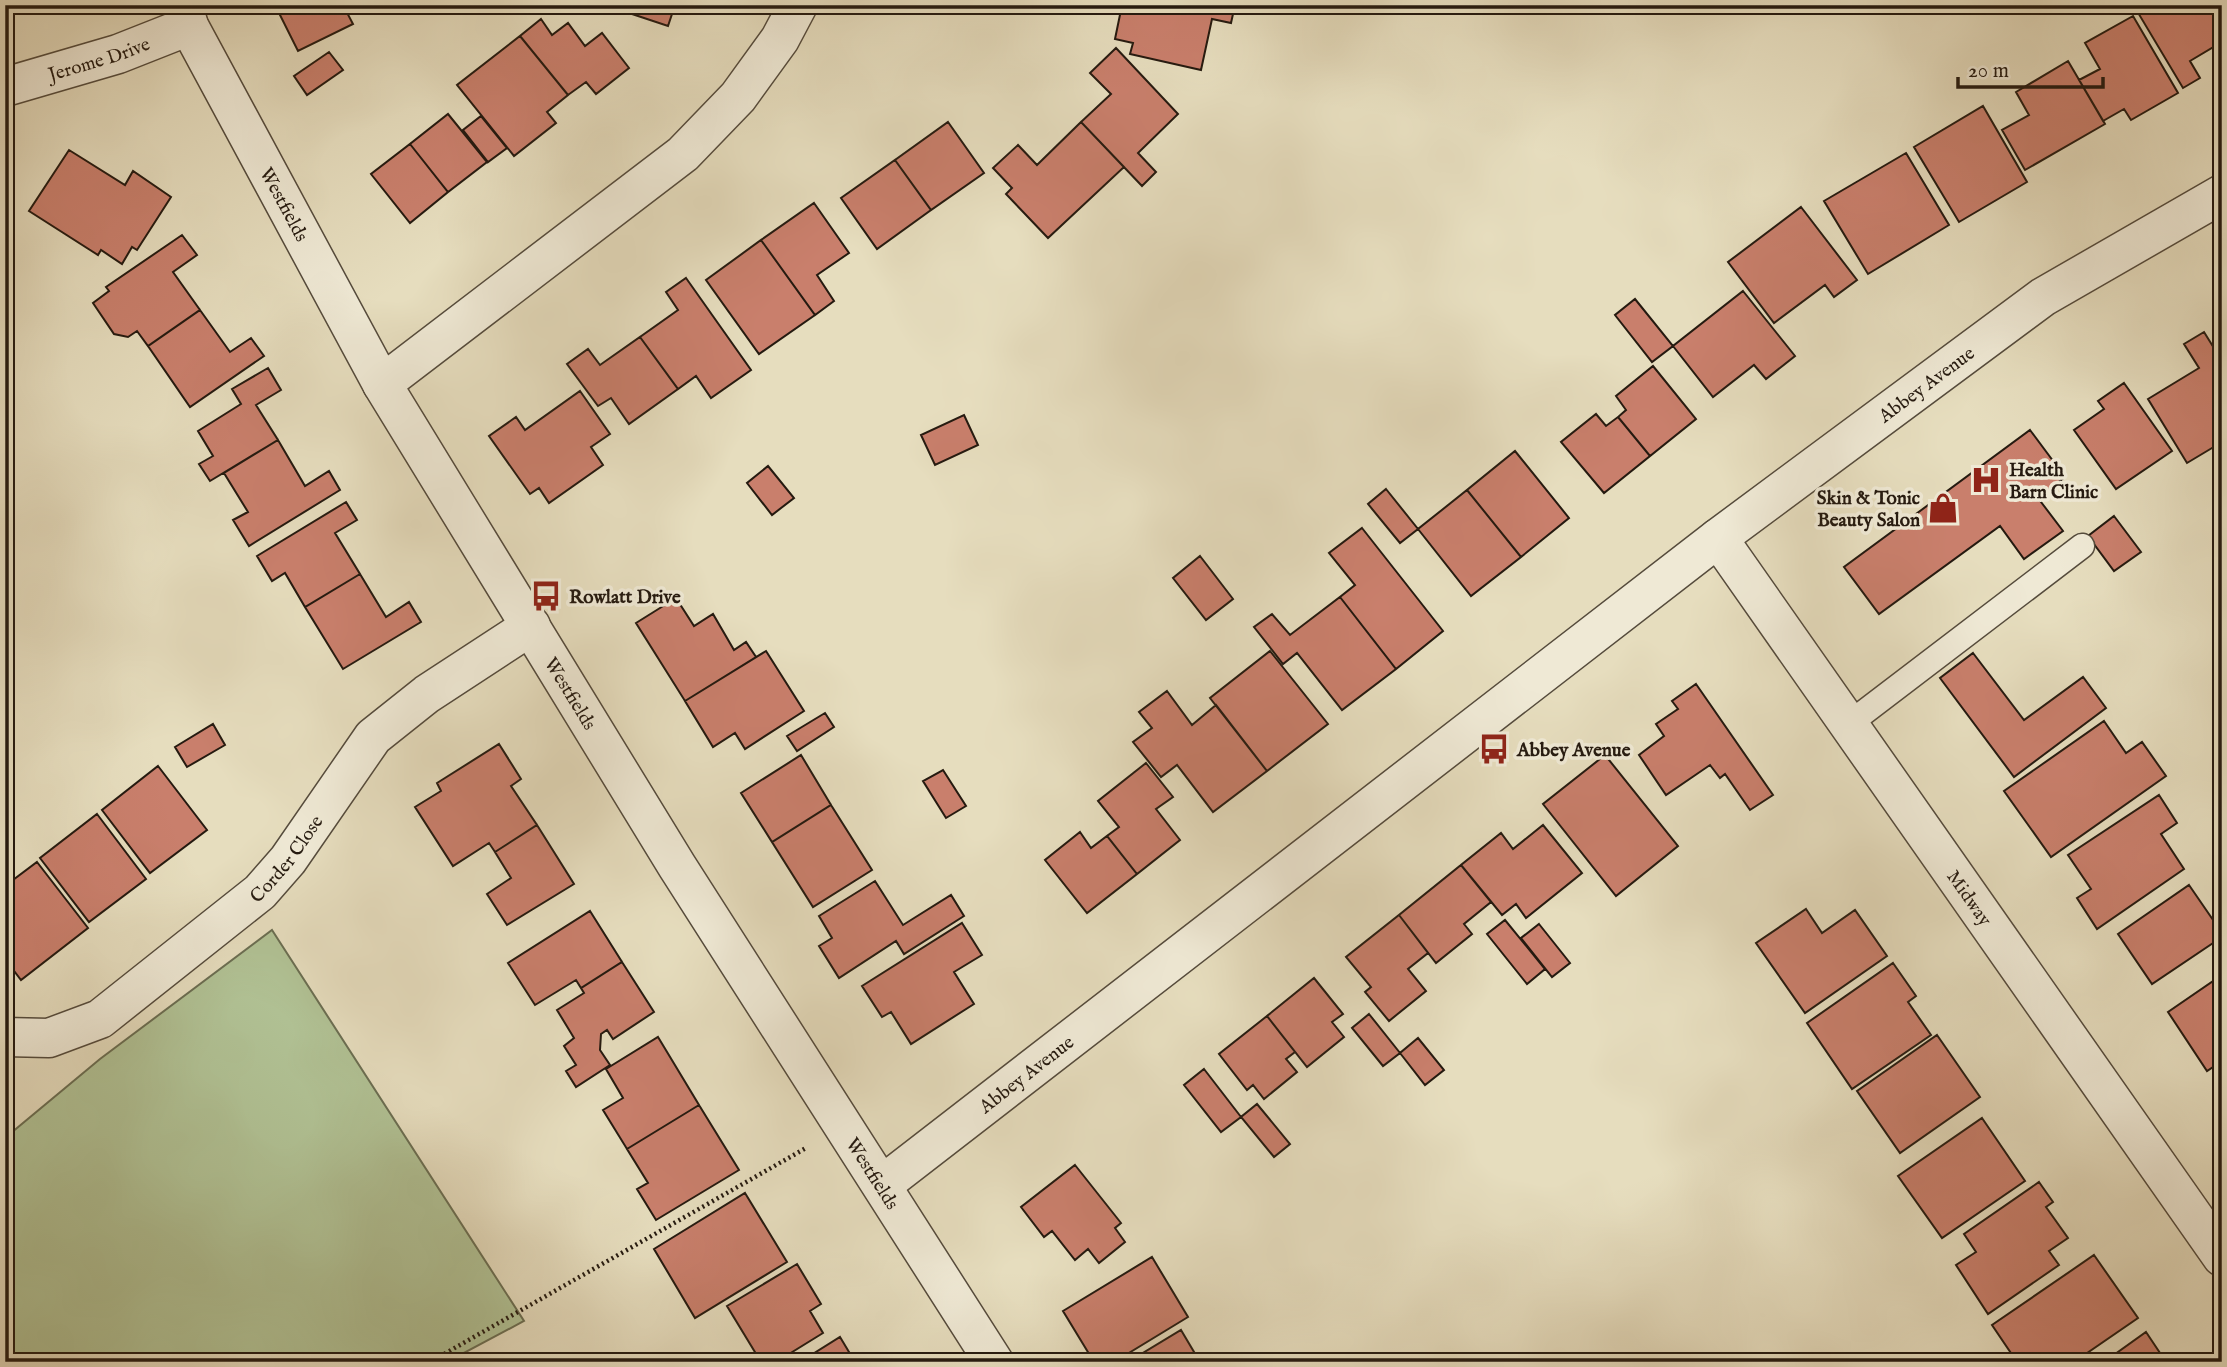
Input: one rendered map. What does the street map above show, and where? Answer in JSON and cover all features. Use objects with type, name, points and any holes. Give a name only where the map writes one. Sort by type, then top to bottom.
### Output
[{"type":"street","points":[[382,384],[683,154],[738,97],[780,39],[798,5]]},
{"type":"street","name":"Westfields","points":[[186,15],[382,384],[677,866],[994,1362]]},
{"type":"street","name":"Jerome Drive","points":[[5,87],[118,54],[186,15]]},
{"type":"street","name":"Abbey Avenue","points":[[882,1185],[1718,538],[2043,297],[2222,194]]},
{"type":"street","name":"Midway","points":[[1718,538],[2222,1257]]},
{"type":"street","name":"Corder Close","points":[[5,1037],[49,1038],[100,1018],[260,892],[288,860],[373,737],[427,694],[531,626]]},
{"type":"lane","points":[[1850,723],[2082,546]]},
{"type":"path","points":[[430,1362],[812,1145],[842,1124]]},
{"type":"green space","points":[[272,930],[524,1321],[447,1362],[5,1362],[5,1138],[100,1059]]},
{"type":"building","points":[[275,5],[343,5],[353,24],[298,51]]},
{"type":"building","points":[[621,5],[675,5],[668,26],[620,10]]},
{"type":"building","points":[[1122,5],[1235,5],[1231,23],[1212,19],[1201,70],[1130,54],[1133,43],[1115,39]]},
{"type":"building","points":[[2148,5],[2222,5],[2222,54],[2217,45],[2190,61],[2200,78],[2183,88],[2137,11]]},
{"type":"building","points":[[2133,16],[2178,93],[2131,120],[2124,109],[2103,121],[2079,80],[2100,69],[2085,43]]},
{"type":"building","points":[[541,19],[552,35],[568,23],[585,46],[602,33],[629,68],[596,94],[586,82],[568,95],[520,36]]},
{"type":"building","points":[[520,36],[568,95],[547,112],[556,123],[514,156],[457,85]]},
{"type":"building","points":[[1116,48],[1178,114],[1138,153],[1156,172],[1142,186],[1081,122],[1111,94],[1090,73]]},
{"type":"building","points":[[329,52],[343,70],[307,95],[294,76]]},
{"type":"building","points":[[2068,61],[2105,124],[2025,170],[2002,130],[2029,115],[2016,92]]},
{"type":"building","points":[[1983,106],[2027,182],[1959,222],[1914,147]]},
{"type":"building","points":[[448,114],[487,162],[448,192],[410,144]]},
{"type":"building","points":[[481,116],[507,148],[488,162],[463,130]]},
{"type":"building","points":[[948,122],[984,173],[931,210],[895,160]]},
{"type":"building","points":[[1081,122],[1124,167],[1048,238],[1006,194],[1012,188],[993,168],[1018,145],[1037,165]]},
{"type":"building","points":[[410,144],[448,192],[410,223],[371,174]]},
{"type":"building","points":[[69,150],[125,185],[133,171],[171,197],[137,250],[132,247],[122,264],[101,250],[98,255],[29,211]]},
{"type":"building","points":[[1906,153],[1949,225],[1868,274],[1824,201]]},
{"type":"building","points":[[895,160],[931,210],[877,249],[841,198]]},
{"type":"building","points":[[814,203],[849,253],[817,275],[834,301],[815,315],[761,240]]},
{"type":"building","points":[[1801,207],[1857,280],[1834,297],[1825,285],[1774,323],[1728,262]]},
{"type":"building","points":[[182,235],[197,255],[173,272],[200,310],[148,346],[137,331],[128,337],[114,334],[93,303],[109,291],[106,287]]},
{"type":"building","points":[[761,240],[815,315],[759,354],[706,280]]},
{"type":"building","points":[[686,278],[751,370],[711,398],[696,376],[678,389],[640,337],[678,310],[666,292]]},
{"type":"building","points":[[1743,291],[1795,356],[1766,379],[1754,365],[1713,397],[1673,346]]},
{"type":"building","points":[[1635,299],[1673,346],[1652,362],[1615,315]]},
{"type":"building","points":[[200,310],[230,352],[251,338],[264,356],[190,407],[148,346]]},
{"type":"building","points":[[2204,332],[2222,361],[2222,442],[2187,463],[2148,399],[2199,368],[2184,344]]},
{"type":"building","points":[[640,337],[678,389],[629,424],[611,398],[598,406],[567,364],[588,349],[600,365]]},
{"type":"building","points":[[1653,366],[1696,419],[1650,456],[1618,417],[1626,410],[1616,396]]},
{"type":"building","points":[[268,368],[281,390],[256,405],[278,440],[210,481],[199,464],[213,456],[198,431],[241,404],[232,389]]},
{"type":"building","points":[[2124,383],[2172,451],[2116,489],[2074,430],[2104,409],[2098,401]]},
{"type":"building","points":[[580,391],[610,434],[591,447],[603,465],[549,503],[539,488],[530,494],[489,436],[516,417],[525,430]]},
{"type":"building","points":[[1596,414],[1606,426],[1618,417],[1650,456],[1604,493],[1561,442]]},
{"type":"building","points":[[964,415],[978,445],[935,465],[921,435]]},
{"type":"building","points":[[2030,430],[2065,477],[2038,498],[2063,531],[2024,559],[2000,526],[1879,614],[1844,567]]},
{"type":"building","points":[[278,440],[305,486],[329,471],[340,490],[249,546],[233,520],[248,512],[224,473]]},
{"type":"building","points":[[1515,451],[1569,518],[1521,557],[1467,490]]},
{"type":"building","points":[[768,466],[794,498],[772,515],[747,483]]},
{"type":"building","points":[[1386,489],[1418,529],[1400,543],[1368,504]]},
{"type":"building","points":[[1467,490],[1521,557],[1471,596],[1418,529]]},
{"type":"building","points":[[346,502],[357,520],[335,533],[360,574],[305,607],[285,573],[272,581],[257,556]]},
{"type":"building","points":[[2114,516],[2141,552],[2114,571],[2088,536]]},
{"type":"building","points":[[1362,528],[1443,631],[1396,669],[1340,597],[1355,585],[1329,553]]},
{"type":"building","points":[[1200,556],[1233,599],[1206,620],[1173,578]]},
{"type":"building","points":[[360,574],[386,617],[409,602],[421,622],[343,669],[305,607]]},
{"type":"building","points":[[1340,597],[1396,669],[1342,710],[1297,653],[1283,664],[1254,627],[1272,614],[1290,635]]},
{"type":"building","points":[[676,598],[694,626],[713,614],[734,650],[746,642],[756,657],[685,701],[636,623]]},
{"type":"building","points":[[766,651],[804,711],[745,749],[735,733],[713,747],[685,701]]},
{"type":"building","points":[[1270,651],[1328,724],[1267,771],[1210,698]]},
{"type":"building","points":[[1973,653],[2024,720],[2083,677],[2106,708],[2014,777],[1940,678]]},
{"type":"building","points":[[1696,684],[1773,795],[1750,810],[1725,774],[1720,778],[1710,765],[1666,795],[1639,755],[1664,736],[1656,724],[1678,709],[1672,701]]},
{"type":"building","points":[[1167,691],[1192,725],[1216,705],[1267,771],[1213,812],[1177,765],[1161,777],[1133,742],[1152,728],[1139,712]]},
{"type":"building","points":[[825,713],[834,727],[797,751],[787,736]]},
{"type":"building","points":[[2104,721],[2126,753],[2142,742],[2166,776],[2051,857],[2004,791]]},
{"type":"building","points":[[213,724],[225,745],[187,767],[175,747]]},
{"type":"building","points":[[499,744],[521,779],[511,786],[537,825],[495,852],[489,843],[453,866],[415,807],[441,791],[437,783]]},
{"type":"building","points":[[801,755],[831,805],[772,842],[741,793]]},
{"type":"building","points":[[1605,755],[1678,846],[1616,896],[1543,804]]},
{"type":"building","points":[[1146,763],[1173,797],[1156,809],[1180,840],[1137,874],[1107,836],[1119,827],[1098,801]]},
{"type":"building","points":[[158,766],[207,830],[150,873],[102,810]]},
{"type":"building","points":[[943,770],[966,806],[946,818],[923,781]]},
{"type":"building","points":[[2159,795],[2177,823],[2161,834],[2184,869],[2097,929],[2077,898],[2091,889],[2068,855]]},
{"type":"building","points":[[831,805],[872,870],[813,907],[772,842]]},
{"type":"building","points":[[97,814],[146,879],[89,922],[40,858]]},
{"type":"building","points":[[537,825],[574,884],[507,925],[487,894],[511,878],[495,852]]},
{"type":"building","points":[[1543,825],[1582,873],[1526,918],[1516,904],[1502,915],[1461,865],[1501,833],[1513,849]]},
{"type":"building","points":[[1080,832],[1091,848],[1107,836],[1137,874],[1087,913],[1045,860]]},
{"type":"building","points":[[37,862],[88,928],[21,980],[5,959],[5,886]]},
{"type":"building","points":[[1461,865],[1491,902],[1464,924],[1472,934],[1436,963],[1399,915]]},
{"type":"building","points":[[875,881],[903,925],[951,895],[964,916],[904,954],[896,941],[839,978],[819,946],[832,938],[819,916]]},
{"type":"building","points":[[2189,885],[2222,933],[2222,937],[2152,984],[2118,934]]},
{"type":"building","points":[[1806,909],[1822,933],[1855,910],[1887,956],[1805,1013],[1756,943]]},
{"type":"building","points":[[590,911],[622,962],[581,988],[576,980],[535,1005],[508,963]]},
{"type":"building","points":[[1399,915],[1428,953],[1408,969],[1426,991],[1389,1021],[1365,992],[1371,987],[1346,957]]},
{"type":"building","points":[[1505,920],[1545,969],[1527,984],[1487,934]]},
{"type":"building","points":[[962,923],[982,955],[954,972],[974,1004],[911,1044],[891,1012],[882,1017],[862,986]]},
{"type":"building","points":[[1539,924],[1570,963],[1552,977],[1521,938]]},
{"type":"building","points":[[622,962],[654,1012],[613,1039],[607,1030],[601,1034],[600,1050],[610,1065],[576,1087],[566,1071],[576,1065],[564,1046],[574,1038],[557,1010],[584,993],[581,988]]},
{"type":"building","points":[[1893,963],[1916,996],[1908,1002],[1931,1035],[1852,1089],[1807,1023]]},
{"type":"building","points":[[2222,975],[2222,1061],[2207,1071],[2168,1012]]},
{"type":"building","points":[[1314,978],[1343,1014],[1332,1022],[1344,1037],[1307,1067],[1267,1016]]},
{"type":"building","points":[[1369,1014],[1400,1053],[1383,1066],[1352,1028]]},
{"type":"building","points":[[1267,1016],[1295,1052],[1286,1059],[1297,1072],[1264,1099],[1253,1085],[1247,1090],[1219,1054]]},
{"type":"building","points":[[1937,1035],[1980,1097],[1900,1153],[1857,1091]]},
{"type":"building","points":[[658,1037],[699,1105],[627,1149],[603,1110],[623,1098],[606,1069]]},
{"type":"building","points":[[1418,1038],[1444,1070],[1425,1085],[1400,1053]]},
{"type":"building","points":[[1204,1069],[1241,1117],[1221,1132],[1184,1085]]},
{"type":"building","points":[[1257,1104],[1290,1144],[1274,1157],[1241,1117]]},
{"type":"building","points":[[699,1105],[739,1170],[656,1220],[637,1189],[648,1183],[627,1149]]},
{"type":"building","points":[[1982,1118],[2025,1181],[1942,1238],[1898,1176]]},
{"type":"building","points":[[1075,1165],[1121,1223],[1115,1228],[1125,1242],[1099,1263],[1088,1249],[1075,1260],[1052,1231],[1044,1237],[1021,1207]]},
{"type":"building","points":[[2039,1182],[2053,1202],[2046,1207],[2068,1238],[2049,1251],[2059,1265],[1988,1314],[1956,1265],[1976,1252],[1964,1234]]},
{"type":"building","points":[[745,1193],[787,1262],[695,1318],[654,1249]]},
{"type":"building","points":[[2094,1255],[2138,1318],[2074,1362],[2017,1362],[1992,1325]]},
{"type":"building","points":[[1152,1257],[1188,1317],[1114,1362],[1094,1362],[1063,1311]]},
{"type":"building","points":[[797,1264],[821,1304],[810,1311],[823,1333],[776,1362],[761,1362],[727,1306]]},
{"type":"building","points":[[1181,1330],[1200,1362],[1128,1362]]},
{"type":"building","points":[[2146,1332],[2166,1362],[2104,1362]]},
{"type":"building","points":[[840,1337],[855,1362],[800,1362]]},
{"type":"place","name":"Health Barn Clinic","points":[[1986,480]]},
{"type":"place","name":"Skin & Tonic Beauty Salon","points":[[1943,508]]},
{"type":"place","name":"Rowlatt Drive","points":[[546,596]]},
{"type":"place","name":"Abbey Avenue","points":[[1494,749]]}]
